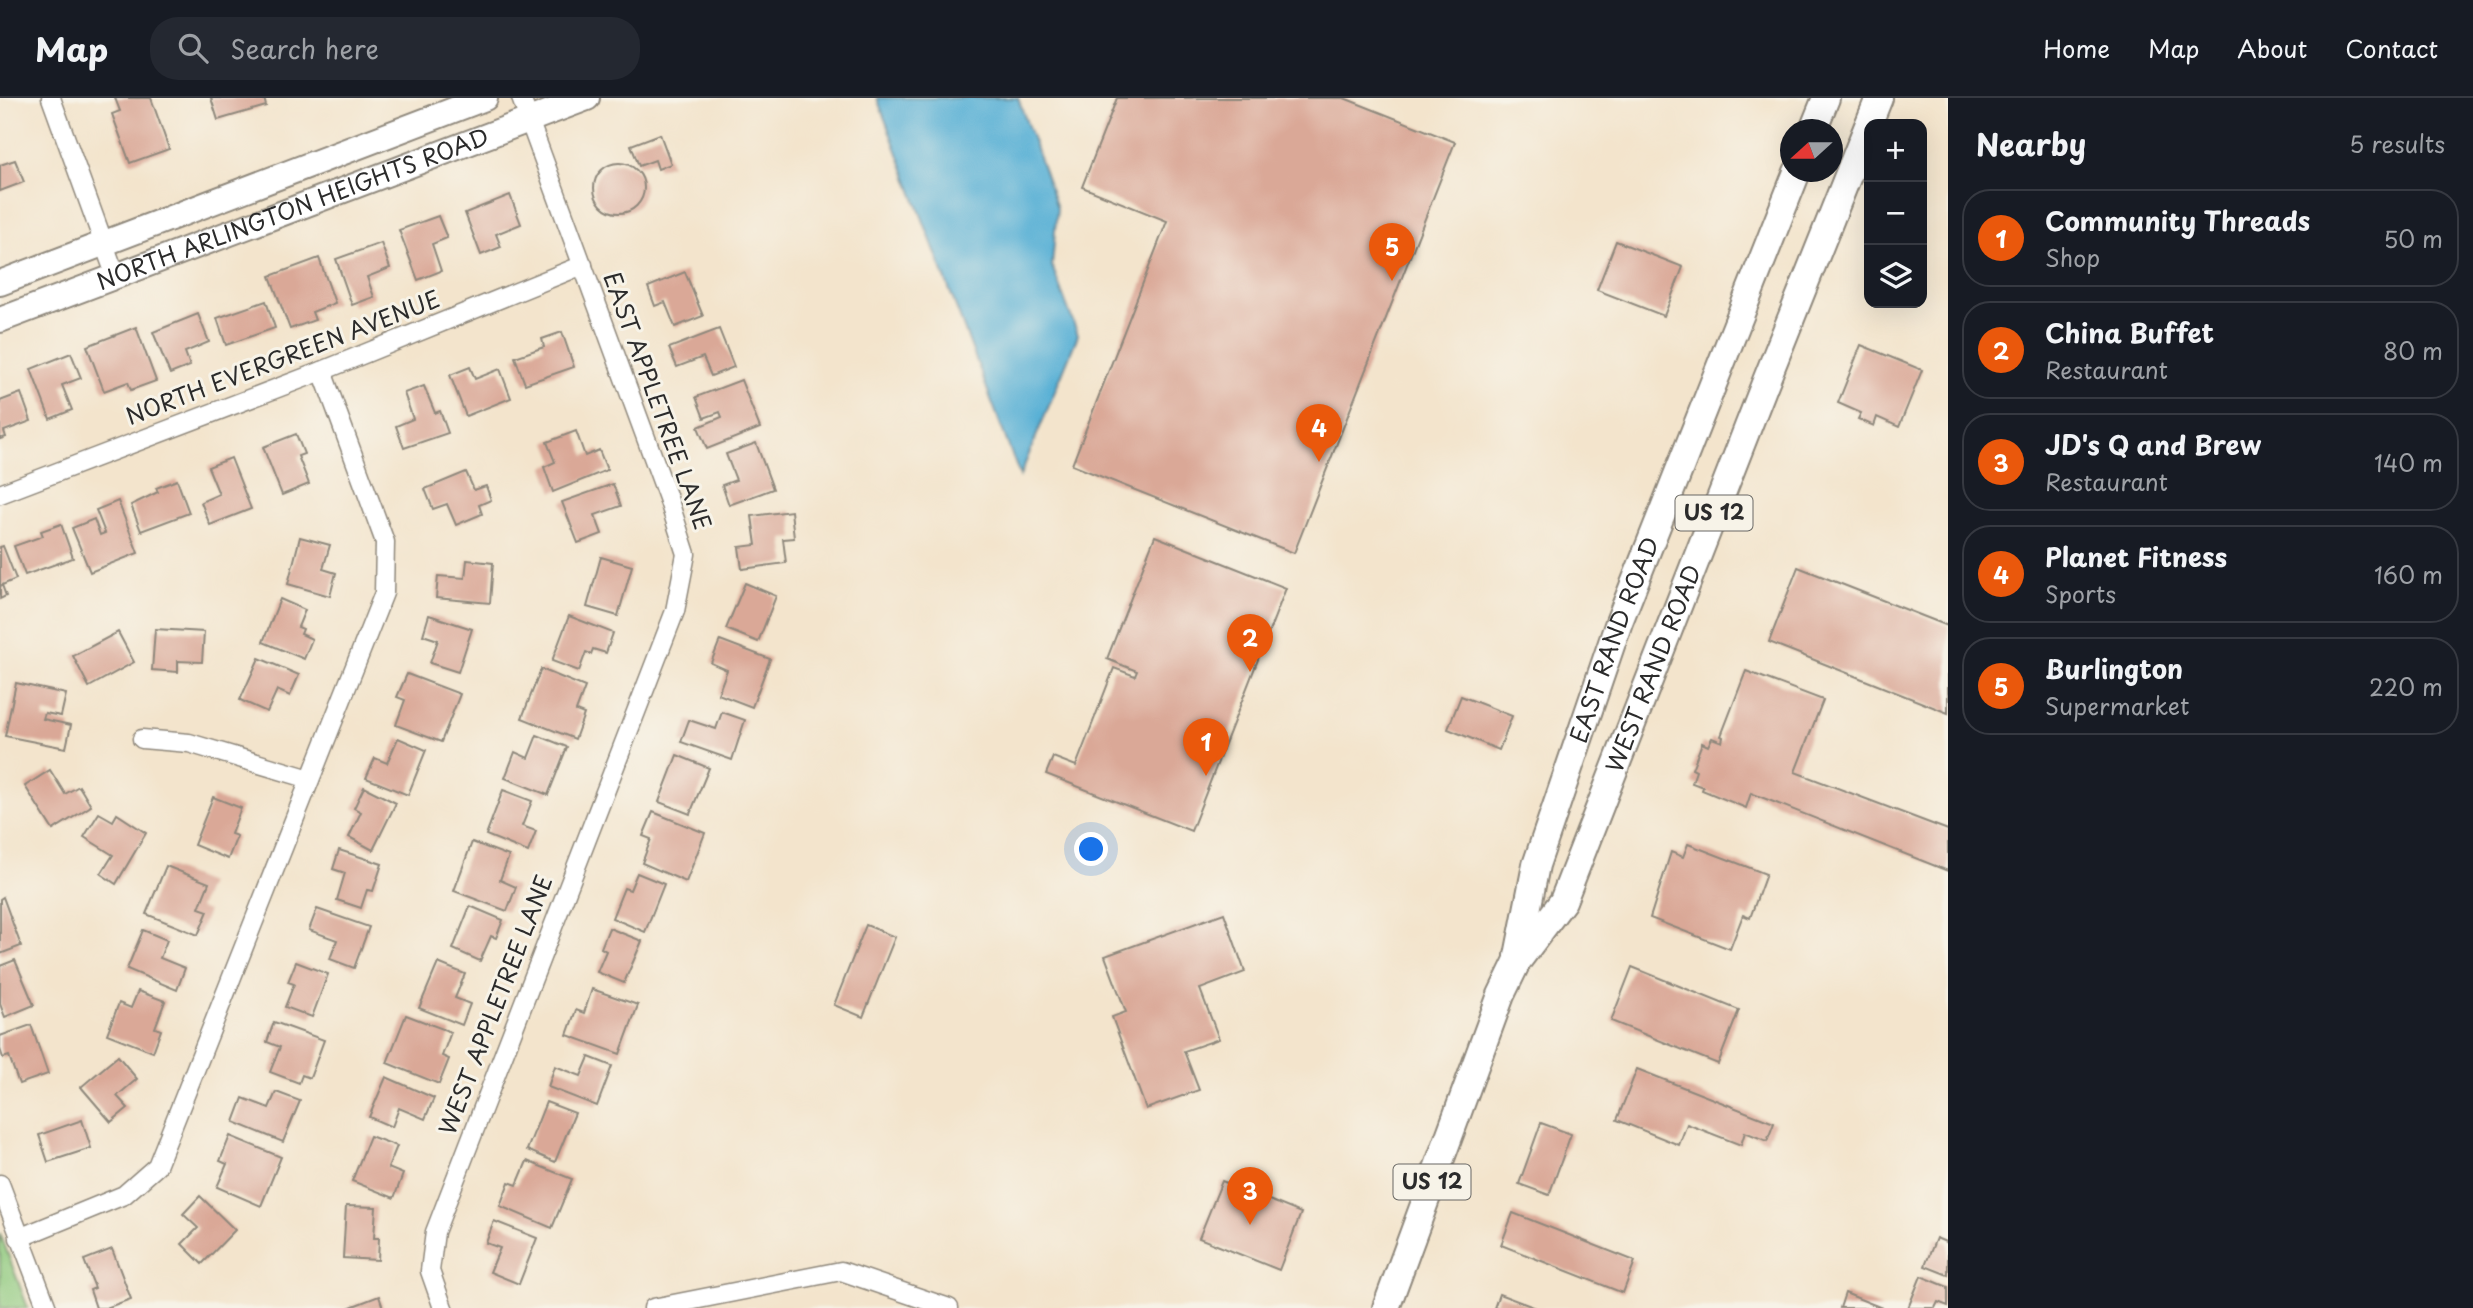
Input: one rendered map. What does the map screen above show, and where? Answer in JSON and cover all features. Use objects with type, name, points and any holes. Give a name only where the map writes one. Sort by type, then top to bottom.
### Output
[{"type":"main road","name":"NORTH ARLINGTON HEIGHTS ROAD","points":[[0,283],[485,98]]},
{"type":"main road","name":"NORTH ARLINGTON HEIGHTS ROAD","points":[[0,320],[116,277],[525,109],[587,98]]},
{"type":"main road","points":[[1818,119],[1826,98]]},
{"type":"main road","name":"WEST RAND ROAD","points":[[1517,962],[1563,901],[1764,386],[1880,98]]},
{"type":"main road","name":"EAST RAND ROAD","points":[[1517,962],[1536,865],[1619,622],[1793,182]]},
{"type":"main road","name":"US 12","points":[[1386,1308],[1501,995],[1517,962]]},
{"type":"street","points":[[51,98],[116,277]]},
{"type":"street","name":"EAST APPLETREE LANE","points":[[525,109],[668,498],[686,554],[675,611],[631,723]]},
{"type":"street","name":"NORTH EVERGREEN AVENUE","points":[[0,494],[322,372],[583,265]]},
{"type":"street","points":[[19,1238],[124,1195],[157,1166],[384,593],[385,542],[322,372]]},
{"type":"street","name":"WEST APPLETREE LANE","points":[[443,1308],[430,1271],[435,1232],[631,723]]},
{"type":"street","points":[[142,739],[190,743],[310,779]]},
{"type":"street","points":[[0,1184],[47,1308]]},
{"type":"street","points":[[653,1308],[841,1271],[949,1308]]},
{"type":"green space","points":[[0,1233],[28,1308],[0,1308]]},
{"type":"water","points":[[877,98],[1018,98],[1057,208],[1052,266],[1078,335],[1020,476]]},
{"type":"building","points":[[115,98],[151,98],[169,149],[130,163],[112,114],[120,111]]},
{"type":"building","points":[[211,98],[264,98],[266,106],[218,120]]},
{"type":"building","points":[[1117,98],[1344,98],[1455,142],[1294,553],[1072,465],[1167,221],[1082,187]]},
{"type":"building","points":[[660,134],[671,164],[658,169],[655,160],[639,166],[631,145]]},
{"type":"building","points":[[15,160],[24,182],[0,191],[0,165]]},
{"type":"building","points":[[609,164],[629,164],[643,178],[643,198],[629,212],[609,212],[595,198],[595,178]]},
{"type":"building","points":[[510,195],[521,224],[496,234],[501,247],[481,255],[465,213]]},
{"type":"building","points":[[438,216],[447,238],[432,244],[441,271],[418,280],[399,230]]},
{"type":"building","points":[[1616,241],[1683,267],[1664,316],[1597,290]]},
{"type":"building","points":[[381,243],[390,268],[367,277],[374,297],[352,305],[336,259]]},
{"type":"building","points":[[319,258],[335,303],[312,312],[315,320],[290,329],[270,276]]},
{"type":"building","points":[[685,272],[703,316],[675,327],[665,302],[655,306],[648,287]]},
{"type":"building","points":[[266,301],[275,328],[226,345],[217,318]]},
{"type":"building","points":[[198,314],[209,342],[185,352],[190,366],[170,374],[153,332]]},
{"type":"building","points":[[136,327],[156,381],[131,390],[128,382],[104,391],[87,346]]},
{"type":"building","points":[[719,329],[734,367],[711,376],[703,357],[677,367],[669,348]]},
{"type":"building","points":[[562,332],[574,367],[525,384],[515,357],[544,347],[542,339]]},
{"type":"building","points":[[1861,345],[1922,370],[1899,427],[1877,417],[1874,426],[1858,419],[1861,413],[1838,403]]},
{"type":"building","points":[[71,353],[81,378],[62,385],[72,410],[50,419],[31,369]]},
{"type":"building","points":[[470,367],[475,379],[500,369],[511,398],[466,416],[450,375]]},
{"type":"building","points":[[741,380],[760,428],[707,449],[698,427],[722,417],[720,412],[704,418],[696,397]]},
{"type":"building","points":[[424,386],[435,413],[440,411],[448,433],[404,448],[396,426],[413,419],[404,393]]},
{"type":"building","points":[[21,393],[31,421],[4,431],[6,437],[0,439],[0,401]]},
{"type":"building","points":[[576,431],[585,456],[599,450],[607,470],[553,492],[544,467],[555,462],[547,442]]},
{"type":"building","points":[[296,434],[304,454],[298,456],[309,484],[282,495],[263,447]]},
{"type":"building","points":[[756,443],[773,489],[729,505],[722,485],[736,480],[726,454]]},
{"type":"building","points":[[231,458],[251,509],[210,525],[201,502],[219,494],[208,467]]},
{"type":"building","points":[[466,472],[474,490],[486,486],[491,500],[479,505],[482,514],[456,525],[447,504],[433,509],[425,489]]},
{"type":"building","points":[[177,480],[189,513],[141,531],[131,505],[158,492],[156,488]]},
{"type":"building","points":[[613,484],[621,506],[595,515],[602,534],[578,543],[562,502]]},
{"type":"building","points":[[118,501],[138,553],[90,572],[72,528],[94,519],[100,535],[105,533],[96,510]]},
{"type":"building","points":[[791,511],[794,538],[783,539],[786,563],[742,569],[739,547],[756,545],[752,516]]},
{"type":"building","points":[[61,524],[73,558],[25,575],[14,546],[43,536],[41,531]]},
{"type":"building","points":[[1155,536],[1286,588],[1191,831],[1046,774],[1053,757],[1076,766],[1114,668],[1135,676],[1137,671],[1107,659]]},
{"type":"building","points":[[300,537],[330,545],[323,569],[336,573],[330,596],[288,584]]},
{"type":"building","points":[[3,546],[16,579],[2,585],[6,596],[0,599],[0,547]]},
{"type":"building","points":[[601,557],[632,566],[618,616],[587,607]]},
{"type":"building","points":[[467,560],[493,563],[490,603],[436,598],[438,576],[465,578]]},
{"type":"building","points":[[1798,567],[1948,626],[1948,713],[1769,642]]},
{"type":"building","points":[[745,583],[776,596],[758,642],[726,629]]},
{"type":"building","points":[[280,599],[305,610],[298,627],[303,629],[301,634],[312,639],[304,659],[263,642]]},
{"type":"building","points":[[429,615],[472,629],[458,672],[430,663],[438,640],[423,635]]},
{"type":"building","points":[[569,616],[613,633],[606,653],[593,649],[591,654],[586,652],[579,671],[552,661]]},
{"type":"building","points":[[155,629],[204,632],[202,662],[178,661],[178,672],[152,670]]},
{"type":"building","points":[[118,632],[134,662],[89,687],[73,656]]},
{"type":"building","points":[[720,640],[770,659],[752,707],[718,694],[727,670],[711,663]]},
{"type":"building","points":[[259,658],[299,675],[290,696],[277,690],[267,712],[240,700]]},
{"type":"building","points":[[541,669],[585,687],[576,711],[584,714],[575,739],[522,718]]},
{"type":"building","points":[[1746,671],[1823,700],[1795,772],[1948,830],[1948,871],[1751,793],[1746,808],[1702,790],[1703,787],[1692,783],[1696,771],[1692,769],[1702,743],[1708,746],[1712,738],[1722,742],[1721,736]]},
{"type":"building","points":[[407,674],[460,694],[441,742],[396,725],[405,700],[397,697]]},
{"type":"building","points":[[16,683],[66,694],[61,716],[45,713],[43,719],[71,725],[66,748],[5,736]]},
{"type":"building","points":[[1461,696],[1512,716],[1499,750],[1448,729]]},
{"type":"building","points":[[722,712],[745,720],[732,760],[681,742],[689,720],[716,729]]},
{"type":"building","points":[[537,735],[567,747],[548,795],[505,778],[515,752],[528,758]]},
{"type":"building","points":[[398,738],[426,750],[408,795],[366,778],[375,758],[387,763]]},
{"type":"building","points":[[677,755],[709,768],[690,814],[659,802]]},
{"type":"building","points":[[50,770],[65,794],[79,786],[91,806],[53,830],[25,786]]},
{"type":"building","points":[[364,787],[396,803],[373,850],[349,837],[361,812],[354,808]]},
{"type":"building","points":[[503,790],[532,801],[522,826],[536,831],[528,852],[486,835]]},
{"type":"building","points":[[213,797],[241,808],[231,834],[237,836],[228,859],[194,845]]},
{"type":"building","points":[[653,812],[705,833],[686,882],[642,863],[651,839],[643,836]]},
{"type":"building","points":[[99,813],[113,821],[117,814],[146,833],[116,884],[101,874],[113,855],[84,837]]},
{"type":"building","points":[[472,842],[509,856],[500,880],[516,887],[507,911],[454,891]]},
{"type":"building","points":[[1688,844],[1766,874],[1750,918],[1743,915],[1730,949],[1650,918],[1671,852],[1683,857]]},
{"type":"building","points":[[339,850],[382,864],[373,891],[367,890],[361,908],[337,900],[345,873],[333,869]]},
{"type":"building","points":[[166,866],[209,883],[199,908],[208,911],[198,935],[146,914]]},
{"type":"building","points":[[637,873],[664,884],[645,932],[612,918],[624,888],[630,890]]},
{"type":"building","points":[[3,897],[21,946],[0,954],[0,899]]},
{"type":"building","points":[[470,906],[503,920],[496,938],[491,936],[480,961],[453,949]]},
{"type":"building","points":[[317,909],[369,927],[354,968],[330,959],[337,940],[309,930]]},
{"type":"building","points":[[1224,913],[1245,972],[1200,989],[1219,1039],[1184,1051],[1199,1090],[1146,1109],[1112,1017],[1126,1012],[1105,956]]},
{"type":"building","points":[[866,925],[895,937],[863,1017],[834,1005]]},
{"type":"building","points":[[609,928],[642,941],[624,983],[597,972],[606,951],[601,948]]},
{"type":"building","points":[[143,930],[167,940],[160,958],[185,968],[177,990],[127,969]]},
{"type":"building","points":[[15,960],[34,1005],[5,1017],[0,1004],[0,966]]},
{"type":"building","points":[[296,962],[328,974],[312,1017],[285,1007],[294,984],[288,982]]},
{"type":"building","points":[[438,963],[465,974],[455,998],[470,1004],[462,1025],[419,1008]]},
{"type":"building","points":[[1632,967],[1739,1010],[1718,1064],[1611,1021]]},
{"type":"building","points":[[592,989],[638,1005],[620,1054],[567,1035],[576,1010],[584,1013]]},
{"type":"building","points":[[138,991],[165,1001],[155,1028],[161,1030],[153,1052],[107,1034],[119,1003],[131,1008]]},
{"type":"building","points":[[406,1015],[451,1032],[442,1056],[449,1059],[439,1084],[387,1063]]},
{"type":"building","points":[[274,1022],[324,1040],[310,1078],[302,1075],[299,1083],[270,1072],[280,1047],[267,1042]]},
{"type":"building","points":[[31,1025],[48,1074],[19,1084],[9,1056],[3,1058],[0,1036]]},
{"type":"building","points":[[118,1056],[137,1079],[117,1096],[128,1108],[111,1122],[81,1087]]},
{"type":"building","points":[[589,1057],[612,1066],[597,1106],[548,1087],[555,1066],[581,1076]]},
{"type":"building","points":[[1637,1069],[1774,1123],[1767,1141],[1745,1132],[1741,1145],[1687,1124],[1679,1145],[1617,1120]]},
{"type":"building","points":[[386,1077],[434,1098],[425,1119],[399,1108],[392,1127],[369,1117]]},
{"type":"building","points":[[276,1092],[300,1101],[283,1142],[234,1122],[243,1098],[269,1108]]},
{"type":"building","points":[[546,1102],[575,1113],[555,1162],[527,1150]]},
{"type":"building","points":[[82,1120],[91,1148],[48,1162],[39,1135]]},
{"type":"building","points":[[1541,1123],[1571,1134],[1549,1195],[1519,1184]]},
{"type":"building","points":[[230,1136],[281,1157],[261,1206],[217,1187],[227,1164],[220,1161]]},
{"type":"building","points":[[370,1136],[397,1146],[388,1168],[403,1174],[394,1198],[352,1181]]},
{"type":"building","points":[[527,1161],[572,1179],[552,1228],[500,1206],[509,1182],[517,1185]]},
{"type":"building","points":[[1222,1181],[1301,1213],[1279,1270],[1199,1238]]},
{"type":"building","points":[[200,1196],[235,1230],[202,1264],[182,1244],[198,1228],[183,1214]]},
{"type":"building","points":[[346,1206],[376,1207],[374,1238],[379,1238],[378,1260],[343,1258]]},
{"type":"building","points":[[1513,1213],[1635,1261],[1623,1293],[1501,1245]]},
{"type":"building","points":[[494,1221],[537,1238],[519,1284],[490,1272],[500,1248],[486,1243]]},
{"type":"building","points":[[1936,1238],[1948,1243],[1948,1275],[1925,1266]]},
{"type":"building","points":[[112,1249],[131,1299],[106,1308],[96,1308],[90,1290],[95,1288],[84,1260]]},
{"type":"building","points":[[1921,1276],[1948,1287],[1948,1306],[1938,1302],[1935,1308],[1908,1308]]},
{"type":"building","points":[[1845,1293],[1882,1308],[1840,1308]]},
{"type":"building","points":[[1499,1294],[1536,1308],[1494,1308]]},
{"type":"building","points":[[379,1296],[383,1308],[348,1308]]},
{"type":"place","name":"Burlington","points":[[1392,281]]},
{"type":"place","name":"Planet Fitness","points":[[1319,462]]},
{"type":"place","name":"China Buffet","points":[[1250,672]]},
{"type":"place","name":"Community Threads","points":[[1206,776]]},
{"type":"place","name":"JD's Q and Brew","points":[[1250,1225]]}]
